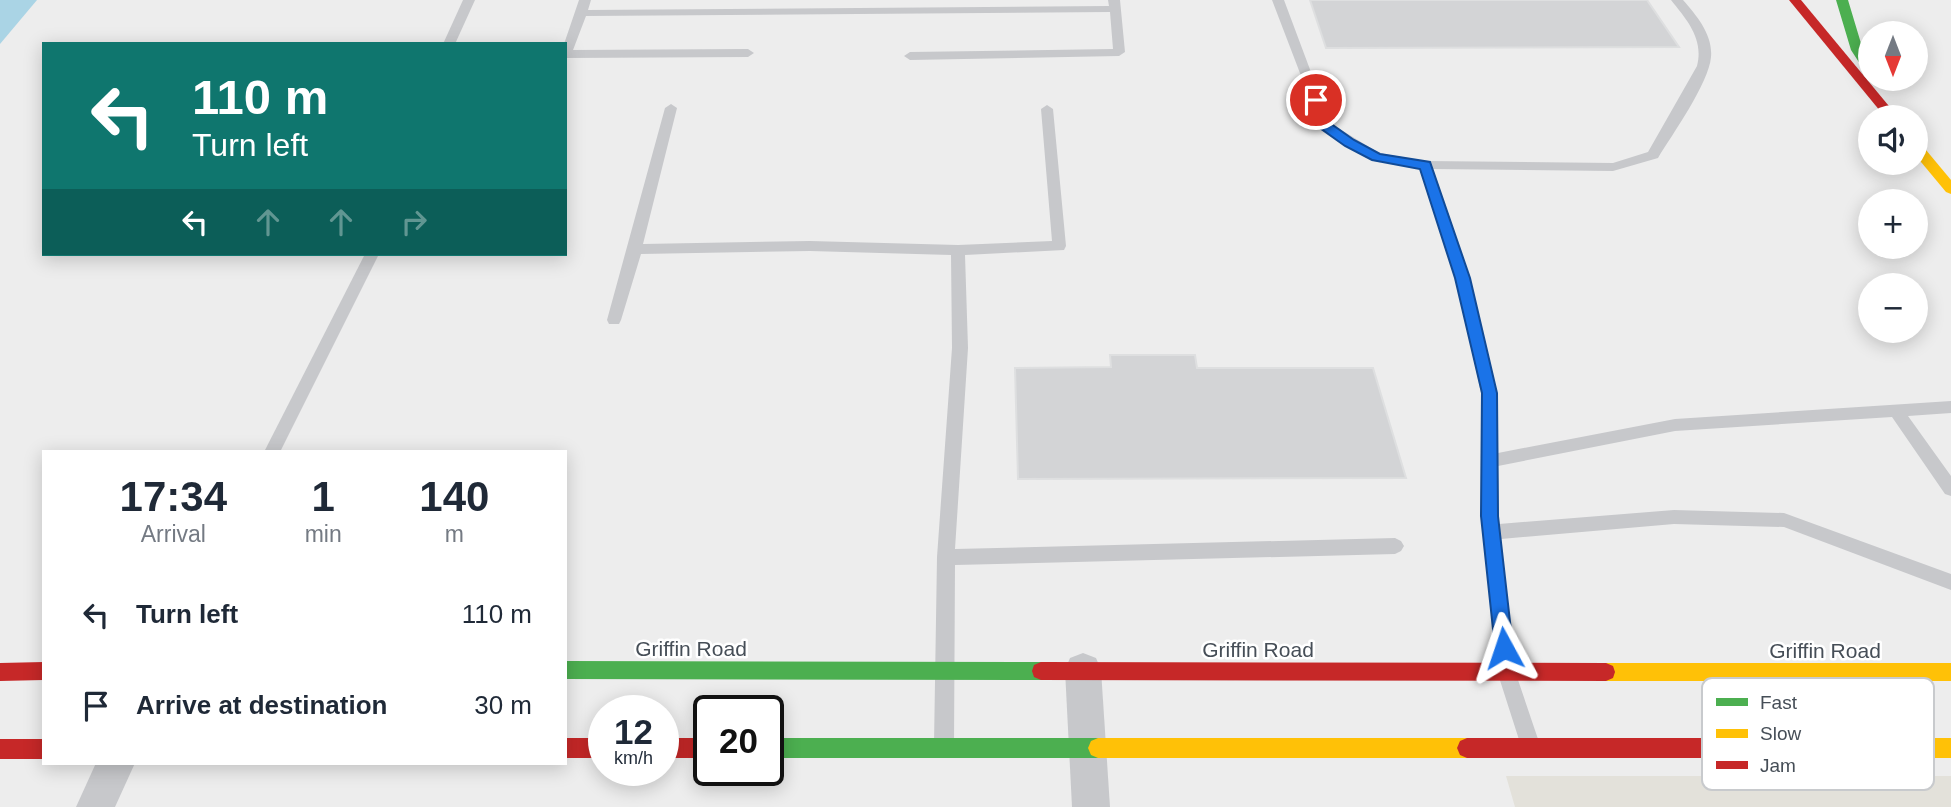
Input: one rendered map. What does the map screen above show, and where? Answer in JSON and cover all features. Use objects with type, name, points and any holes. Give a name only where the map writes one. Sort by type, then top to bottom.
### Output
[{"type":"street","points":[[1795,0],[1882,105]]},
{"type":"street","points":[[1842,0],[1858,52]]},
{"type":"street","points":[[1928,160],[1951,189]]},
{"type":"street","name":"Griffin Road","points":[[567,670],[1951,672]]},
{"type":"street","points":[[1083,670],[1091,807]]},
{"type":"street","points":[[0,672],[42,671]]},
{"type":"street","points":[[0,749],[42,748]]},
{"type":"street","points":[[567,748],[588,748]]},
{"type":"street","points":[[784,748],[1702,748]]},
{"type":"street","points":[[95,807],[115,765]]},
{"type":"lane","points":[[450,42],[469,0]]},
{"type":"lane","points":[[567,51],[585,0]]},
{"type":"lane","points":[[1278,0],[1325,125],[1376,157],[1425,165],[1613,167],[1653,155],[1705,60],[1700,28],[1677,0]]},
{"type":"lane","points":[[582,13],[1115,5],[1119,52],[910,56]]},
{"type":"lane","points":[[567,54],[748,53]]},
{"type":"lane","points":[[614,320],[671,108]]},
{"type":"lane","points":[[635,249],[810,246],[958,250],[1059,246],[1047,109]]},
{"type":"lane","points":[[1425,165],[1463,278],[1489,393],[1492,532],[1506,671],[1531,748]]},
{"type":"lane","points":[[944,748],[946,557],[960,348],[958,250]]},
{"type":"lane","points":[[273,450],[371,256]]},
{"type":"lane","points":[[1490,461],[1675,425],[1951,407]]},
{"type":"lane","points":[[1896,411],[1951,489]]},
{"type":"lane","points":[[1492,532],[1659,518],[1761,517],[1783,520],[1951,582]]},
{"type":"lane","points":[[946,557],[1395,546]]},
{"type":"shaded area","points":[[1506,776],[1702,776],[1702,790],[1934,790],[1934,776],[1951,776],[1951,807],[1515,807]]},
{"type":"water","points":[[0,0],[37,0],[0,44]]},
{"type":"building","points":[[1310,0],[1647,0],[1679,47],[1326,48]]},
{"type":"building","points":[[1110,355],[1195,355],[1197,368],[1373,368],[1406,478],[1018,479],[1015,368],[1111,367]]},
{"type":"traffic: fast","points":[[1842,0],[1858,52]]},
{"type":"traffic: fast","points":[[567,670],[1041,671]]},
{"type":"traffic: fast","points":[[784,748],[1098,748]]},
{"type":"traffic: slow","points":[[1928,161],[1951,189]]},
{"type":"traffic: slow","points":[[1606,672],[1951,672]]},
{"type":"traffic: slow","points":[[1098,748],[1467,748]]},
{"type":"traffic: slow","points":[[1934,748],[1951,748]]},
{"type":"traffic: jam","points":[[1795,0],[1882,105]]},
{"type":"traffic: jam","points":[[0,672],[42,671]]},
{"type":"traffic: jam","points":[[1041,671],[1606,672]]},
{"type":"traffic: jam","points":[[567,748],[588,748]]},
{"type":"traffic: jam","points":[[679,748],[693,748]]},
{"type":"traffic: jam","points":[[1467,748],[1702,748]]},
{"type":"traffic: jam","points":[[0,749],[42,749]]},
{"type":"route","points":[[1316,100],[1325,125],[1350,143],[1376,157],[1425,165],[1463,278],[1489,393],[1490,516],[1504,648]]}]
